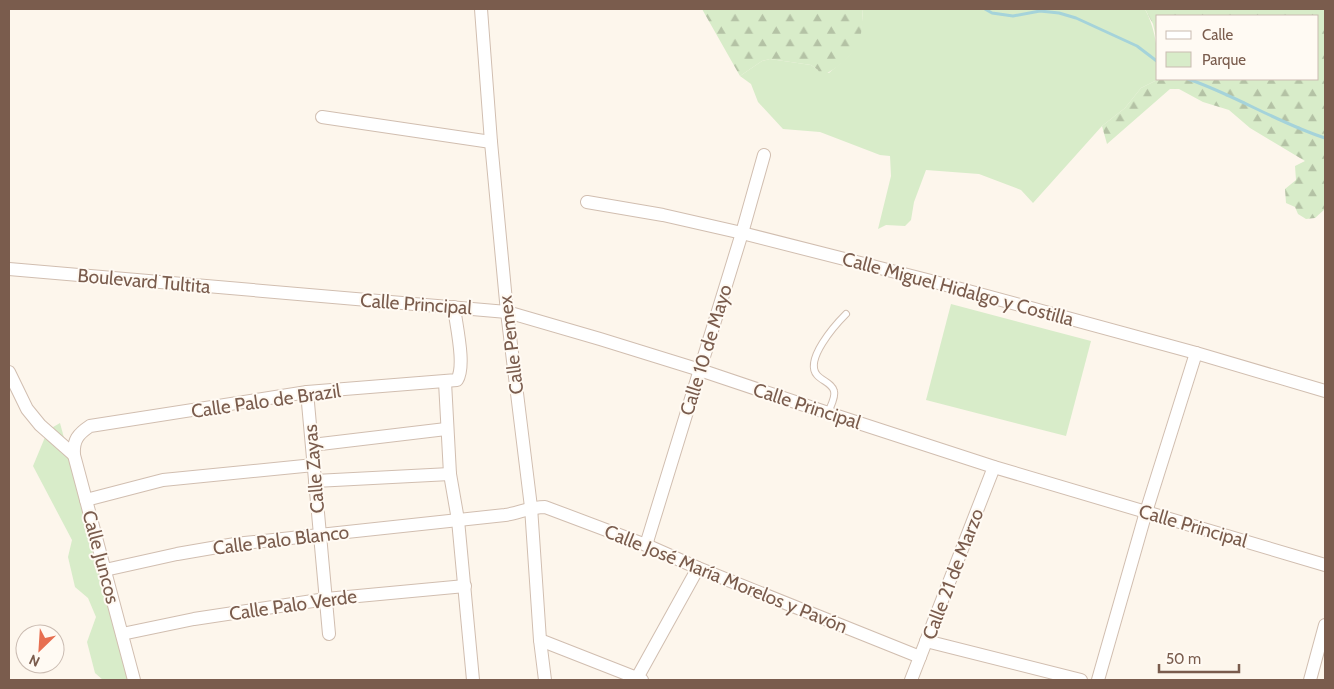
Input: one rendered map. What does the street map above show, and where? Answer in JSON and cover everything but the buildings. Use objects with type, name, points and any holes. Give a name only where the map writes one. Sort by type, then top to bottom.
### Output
[{"type":"street","name":"Calle Pemex","points":[[481,9],[490,142],[507,312],[531,507],[540,640],[545,680]]},
{"type":"street","points":[[322,117],[490,142]]},
{"type":"street","name":"Calle 10 de Mayo","points":[[646,544],[764,156]]},
{"type":"street","name":"Calle Miguel Hidalgo y Costilla","points":[[588,202],[663,215],[742,233],[935,282],[1325,391]]},
{"type":"street","name":"Boulevard Tultita","points":[[9,269],[279,294]]},
{"type":"street","name":"Calle Principal","points":[[279,294],[507,312],[700,370],[828,414],[994,467],[1325,565]]},
{"type":"street","points":[[454,307],[460,376],[451,381],[446,429],[450,474],[458,520],[473,680]]},
{"type":"street","points":[[1098,680],[1146,512],[1196,354]]},
{"type":"street","points":[[9,372],[27,409],[40,425],[74,455]]},
{"type":"street","name":"Calle Palo de Brazil","points":[[79,434],[90,426],[308,392],[451,381]]},
{"type":"street","name":"Calle Zayas","points":[[308,392],[329,634]]},
{"type":"street","points":[[312,445],[446,429]]},
{"type":"street","name":"Calle Juncos","points":[[79,434],[73,446],[74,455],[134,680]]},
{"type":"street","points":[[86,500],[163,480],[314,465]]},
{"type":"street","name":"Calle 21 de Marzo","points":[[911,680],[994,467]]},
{"type":"street","points":[[315,482],[450,474]]},
{"type":"street","name":"Calle Palo Blanco","points":[[105,570],[177,554],[235,544],[511,514],[531,507]]},
{"type":"street","name":"Calle José María Morelos y Pavón","points":[[531,507],[545,507],[646,544],[698,568],[920,657]]},
{"type":"street","points":[[540,640],[639,679],[698,568]]},
{"type":"street","name":"Calle Palo Verde","points":[[122,634],[194,618],[326,598],[465,586]]},
{"type":"street","points":[[1310,680],[1325,625]]},
{"type":"street","points":[[926,640],[1081,680]]},
{"type":"lane","points":[[828,414],[834,390],[832,386],[816,374],[814,364],[824,341],[835,325],[846,314]]},
{"type":"green space","points":[[702,9],[862,9],[862,29],[860,40],[850,56],[821,76],[818,70],[811,65],[770,59],[762,61],[740,76]]},
{"type":"green space","points":[[862,9],[1145,9],[1152,26],[1156,46],[1157,80],[1141,88],[1125,108],[1102,126],[1033,203],[1021,190],[979,174],[926,170],[914,202],[911,220],[905,226],[886,225],[878,229],[891,176],[890,156],[880,155],[820,132],[783,129],[758,102],[751,84],[740,76],[762,61],[770,59],[811,65],[818,70],[829,73],[854,50],[859,37]]},
{"type":"green space","points":[[1145,9],[1325,9],[1325,209],[1315,218],[1306,219],[1298,214],[1295,207],[1286,203],[1285,189],[1296,180],[1295,166],[1305,161],[1250,128],[1229,110],[1203,102],[1179,89],[1170,89],[1107,144],[1102,126],[1125,108],[1141,88],[1157,80],[1319,80],[1319,15],[1156,15],[1156,38],[1153,24]]},
{"type":"green space","points":[[951,304],[1091,341],[1066,436],[926,400]]},
{"type":"green space","points":[[60,423],[129,680],[103,680],[95,673],[87,642],[96,617],[88,598],[75,587],[68,557],[72,540],[33,466],[48,430]]},
{"type":"waterway","points":[[985,9],[992,13],[1013,16],[1040,11],[1059,13],[1076,18],[1137,46],[1156,60]]},
{"type":"waterway","points":[[1190,80],[1223,93],[1290,125],[1325,138]]}]
